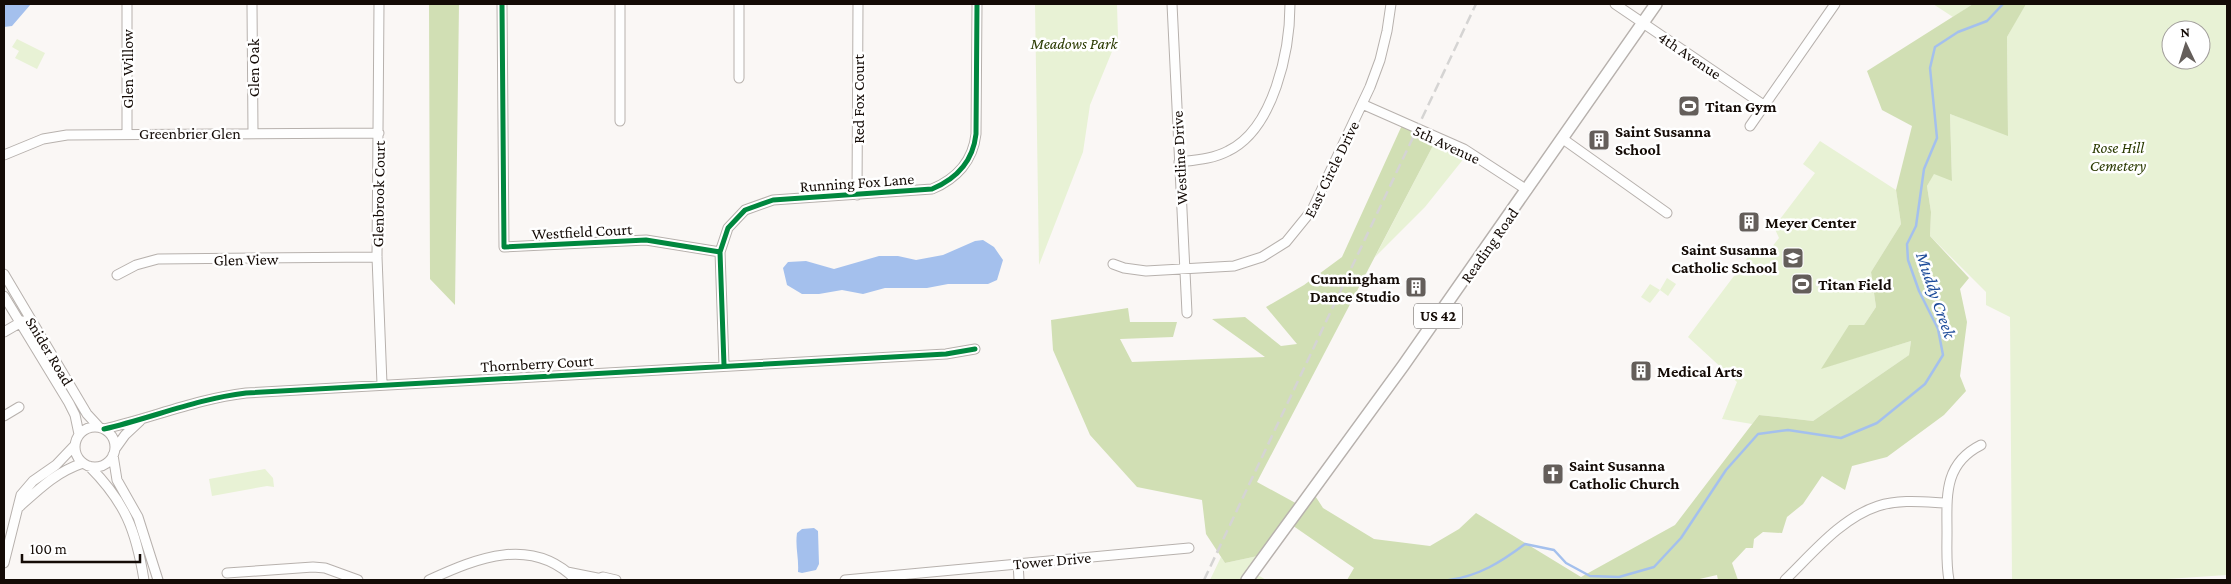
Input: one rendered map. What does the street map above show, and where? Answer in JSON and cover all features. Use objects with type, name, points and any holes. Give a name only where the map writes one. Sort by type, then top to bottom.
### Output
[{"type":"main road","name":"Reading Road","points":[[1247,580],[1527,190],[1656,4]]},
{"type":"street","name":"Glen Willow","points":[[127,4],[128,134]]},
{"type":"street","name":"Glen Oak","points":[[252,4],[253,133]]},
{"type":"street","name":"Glenbrook Court","points":[[379,4],[377,257],[382,384]]},
{"type":"street","name":"Westfield Court","points":[[502,4],[504,247],[646,240],[720,252]]},
{"type":"street","points":[[620,4],[620,121]]},
{"type":"street","points":[[739,4],[739,78]]},
{"type":"street","name":"Red Fox Court","points":[[858,4],[858,195]]},
{"type":"street","name":"Running Fox Lane","points":[[724,365],[720,252],[728,228],[745,210],[773,200],[932,189],[952,179],[964,166],[974,146],[976,134],[977,4]]},
{"type":"street","name":"Westline Drive","points":[[1172,4],[1187,312]]},
{"type":"street","points":[[1179,162],[1207,159],[1224,153],[1245,140],[1253,131],[1271,97],[1281,68],[1287,41],[1290,4]]},
{"type":"street","name":"East Circle Drive","points":[[1113,264],[1135,271],[1184,270],[1245,263],[1262,257],[1286,242],[1312,210],[1362,104],[1380,60],[1387,31],[1390,4]]},
{"type":"street","name":"4th Avenue","points":[[1615,4],[1765,106]]},
{"type":"street","points":[[1750,126],[1835,4]]},
{"type":"street","name":"5th Avenue","points":[[1362,104],[1464,149],[1527,190]]},
{"type":"street","name":"Greenbrier Glen","points":[[4,154],[55,136],[379,133]]},
{"type":"street","points":[[1563,139],[1667,213]]},
{"type":"street","name":"Glen View","points":[[118,275],[136,265],[158,259],[377,257]]},
{"type":"street","name":"Snider Road","points":[[4,274],[87,414],[101,428]]},
{"type":"street","name":"Snider Road","points":[[4,296],[75,415],[79,434]]},
{"type":"street","points":[[4,332],[30,317]]},
{"type":"street","name":"Thornberry Court","points":[[101,428],[142,420],[157,413],[222,396],[382,384],[946,354],[975,349]]},
{"type":"street","points":[[4,416],[18,407]]},
{"type":"street","name":"Thornberry Court","points":[[114,452],[125,435],[142,420]]},
{"type":"street","points":[[4,563],[21,495],[75,445],[79,434],[88,428],[101,428],[112,437],[116,480],[138,517],[158,580]]},
{"type":"street","points":[[75,445],[78,458],[118,497],[135,538],[144,580]]},
{"type":"street","points":[[1949,580],[1947,503],[1950,481],[1957,464],[1965,455],[1981,446]]},
{"type":"street","points":[[18,508],[40,487],[68,468],[86,464],[103,465],[114,452]]},
{"type":"street","points":[[1785,580],[1842,527],[1867,510],[1902,502],[1947,503]]},
{"type":"street","name":"Tower Drive","points":[[844,580],[1188,548]]},
{"type":"street","points":[[429,580],[470,561],[504,554],[534,557],[567,572],[596,579],[609,577],[616,580]]},
{"type":"street","points":[[1018,563],[1019,580]]},
{"type":"street","points":[[227,574],[313,567],[324,568],[358,580]]},
{"type":"street","points":[[567,572],[576,580]]},
{"type":"green space","points":[[429,4],[459,4],[455,305],[430,279]]},
{"type":"green space","name":"Meadows Park","points":[[1035,4],[1117,4],[1118,37],[1090,105],[1083,152],[1039,265]]},
{"type":"green space","points":[[1933,4],[1973,4],[1953,17]]},
{"type":"green space","points":[[1973,4],[2026,4],[2007,37],[2008,136],[1950,114],[1952,181],[1934,174],[1927,186],[1931,212],[1930,236],[1969,278],[1960,289],[1967,322],[1960,376],[1966,391],[1944,415],[1887,457],[1852,466],[1845,490],[1822,476],[1803,504],[1787,517],[1782,533],[1763,532],[1754,539],[1753,548],[1746,548],[1732,563],[1738,580],[1718,580],[1717,575],[1695,580],[1347,580],[1354,568],[1289,523],[1267,554],[1225,563],[1206,534],[1202,500],[1137,487],[1090,435],[1053,350],[1051,320],[1128,308],[1130,322],[1177,322],[1173,337],[1120,339],[1132,362],[1265,357],[1212,319],[1245,317],[1281,346],[1297,344],[1266,307],[1304,285],[1342,257],[1403,123],[1437,138],[1257,482],[1301,506],[1312,491],[1323,508],[1374,539],[1430,546],[1459,529],[1476,513],[1581,577],[1675,525],[1759,415],[1813,421],[1909,355],[1911,341],[1821,369],[1849,325],[1864,325],[1876,307],[1871,272],[1901,224],[1896,190],[1912,126],[1882,110],[1867,71]]},
{"type":"green space","name":"Rose Hill Cemetery","points":[[2025,4],[2227,4],[2227,575],[2152,580],[2012,580],[2010,317],[1986,305],[1986,292],[1930,236],[1931,212],[1927,186],[1934,173],[1952,180],[1950,114],[2008,135],[2007,37]]},
{"type":"green space","points":[[17,39],[45,53],[37,69],[15,58],[19,51],[12,47]]},
{"type":"green space","points":[[1437,138],[1469,152],[1425,207],[1375,257]]},
{"type":"green space","points":[[1820,141],[1896,190],[1901,224],[1871,272],[1876,307],[1864,325],[1822,368],[1911,341],[1909,355],[1813,421],[1759,415],[1752,424],[1722,419],[1737,382],[1688,337],[1749,256],[1757,250],[1771,248],[1779,238],[1774,227],[1815,173],[1803,164]]},
{"type":"green space","points":[[1667,278],[1676,284],[1668,296],[1660,290]]},
{"type":"green space","points":[[1650,284],[1660,290],[1650,303],[1641,297]]},
{"type":"green space","points":[[265,469],[273,478],[274,487],[267,486],[212,496],[209,479]]},
{"type":"green space","points":[[1267,554],[1253,572],[1266,580],[1210,580],[1221,557],[1225,563]]},
{"type":"water","points":[[4,4],[31,4],[12,26],[4,27]]},
{"type":"water","points":[[983,240],[994,247],[1003,260],[997,280],[988,284],[948,284],[927,288],[885,288],[863,294],[842,290],[819,294],[802,294],[787,285],[783,268],[788,262],[806,261],[834,269],[879,256],[898,256],[916,260],[943,255],[975,241]]},
{"type":"water","points":[[814,528],[818,531],[819,564],[816,570],[798,572],[797,533],[802,529]]},
{"type":"waterway","name":"Muddy Creek","points":[[1449,580],[1480,572],[1507,557],[1525,544],[1554,550],[1566,563],[1590,576],[1619,577],[1654,567],[1681,538],[1726,470],[1758,434],[1788,430],[1841,438],[1877,423],[1925,384],[1943,355],[1938,329],[1919,291],[1908,260],[1907,244],[1916,226],[1924,169],[1937,138],[1930,68],[1935,47],[1958,32],[1987,21],[2003,4]]},
{"type":"railway","points":[[1204,580],[1476,4]]},
{"type":"cycle path","points":[[502,4],[504,247],[646,240],[720,252]]},
{"type":"cycle path","points":[[724,365],[720,252],[728,228],[745,210],[773,200],[932,189],[949,180],[967,161],[976,134],[977,4]]},
{"type":"cycle path","points":[[104,429],[192,404],[246,393],[946,354],[975,349]]},
{"type":"place","name":"Titan Gym","points":[[1689,106]]},
{"type":"place","name":"Saint Susanna School","points":[[1599,140]]},
{"type":"place","name":"Meyer Center","points":[[1749,222]]},
{"type":"place","name":"Saint Susanna Catholic School","points":[[1793,258]]},
{"type":"place","name":"Titan Field","points":[[1802,284]]},
{"type":"place","name":"Cunningham Dance Studio","points":[[1416,287]]},
{"type":"place","name":"Medical Arts","points":[[1641,371]]},
{"type":"place","name":"Saint Susanna Catholic Church","points":[[1553,474]]}]
